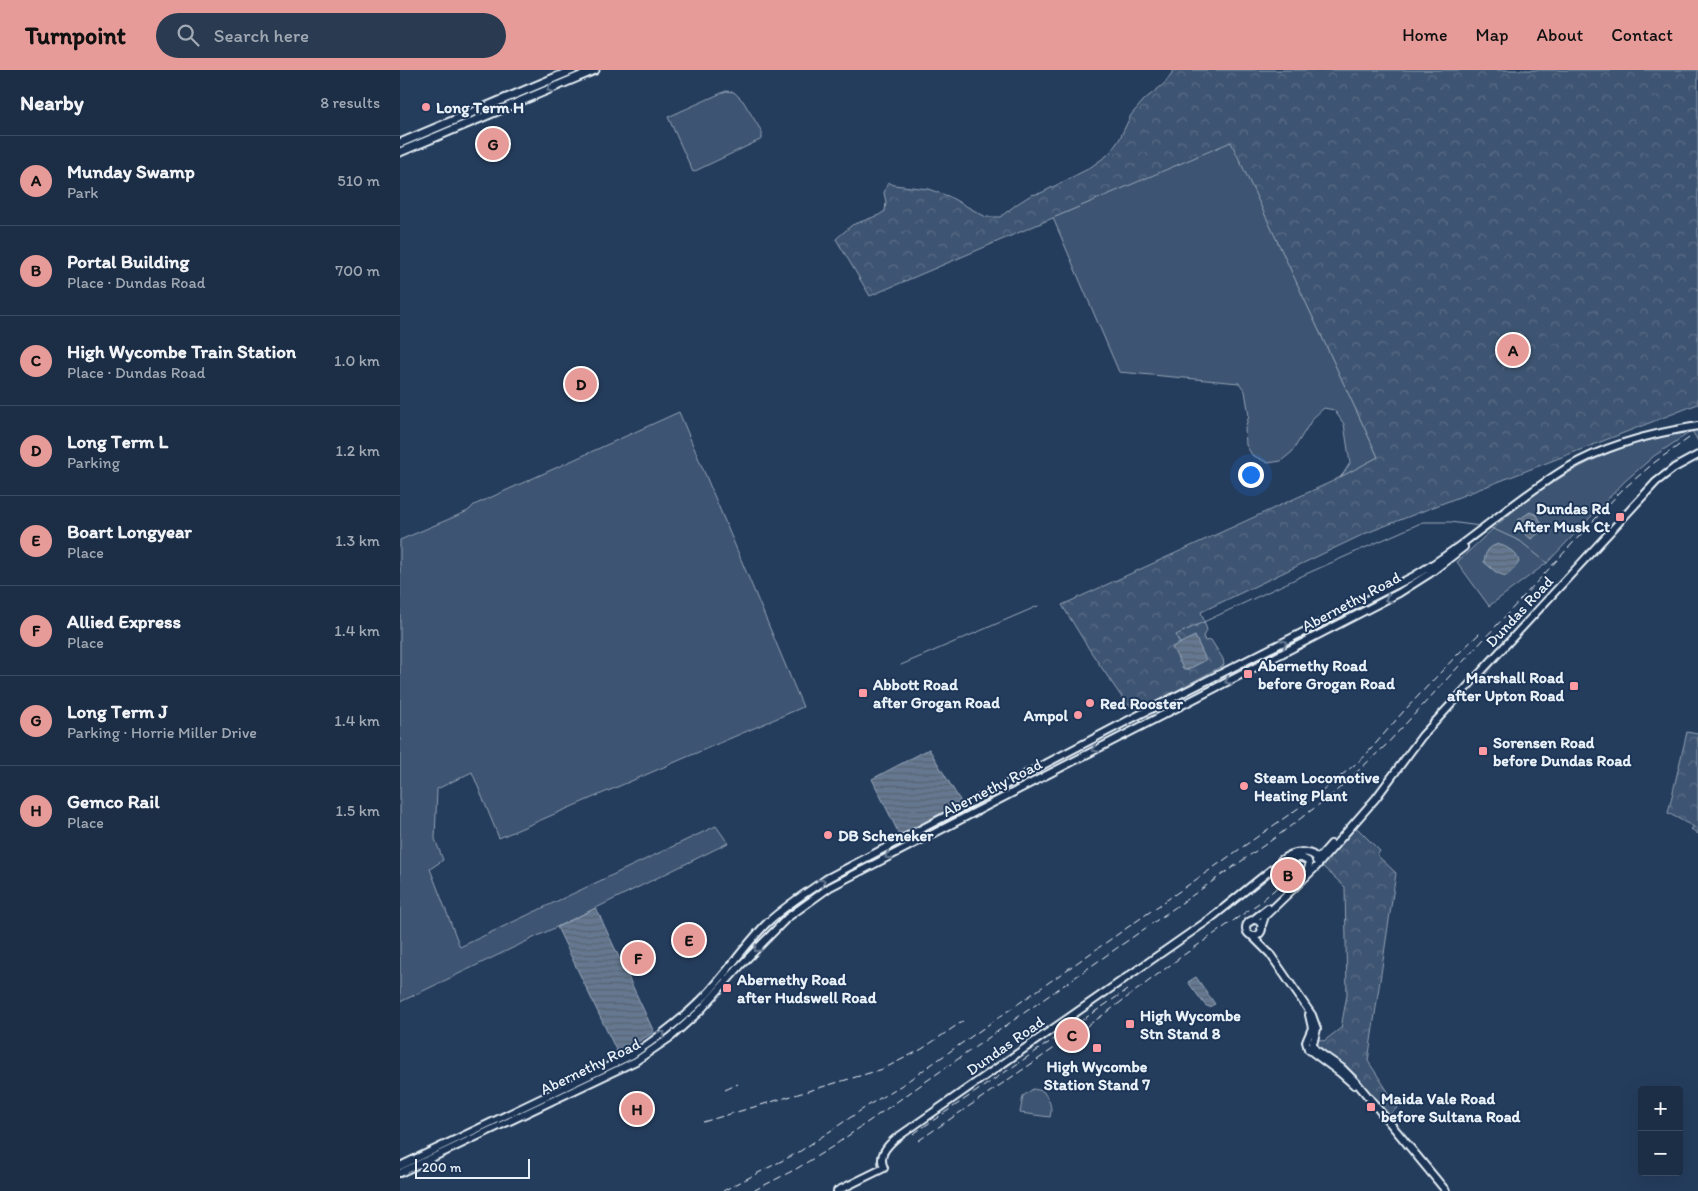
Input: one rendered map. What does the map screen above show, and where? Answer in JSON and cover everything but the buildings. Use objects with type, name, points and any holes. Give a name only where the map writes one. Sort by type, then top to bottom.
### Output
[{"type":"main road","points":[[400,143],[573,70]]},
{"type":"main road","points":[[400,152],[595,70]]},
{"type":"main road","name":"Abernethy Road","points":[[634,1058],[668,1030],[704,996],[765,925],[782,910],[826,880],[1129,720],[1412,577],[1566,469],[1596,454],[1640,437],[1698,426]]},
{"type":"main road","name":"Dundas Road","points":[[1269,910],[1346,833],[1386,787],[1422,736],[1656,482],[1674,468],[1698,455]]},
{"type":"main road","name":"Abernethy Road","points":[[400,1173],[475,1134],[634,1058],[671,1037],[700,1011],[740,965],[787,918],[830,887],[1399,594],[1452,557],[1498,521],[1511,508]]},
{"type":"main road","name":"Dundas Road","points":[[1269,910],[1296,888],[1323,853],[1344,830],[1354,823]]},
{"type":"main road","points":[[1303,852],[1314,855],[1317,862]]},
{"type":"main road","name":"Dundas Road","points":[[1272,869],[1278,862],[1290,854],[1303,852],[1323,853]]},
{"type":"main road","name":"Dundas Road","points":[[837,1191],[884,1168],[882,1165],[883,1152],[895,1139],[1210,919],[1272,869],[1292,858],[1317,862]]},
{"type":"main road","points":[[1306,860],[1309,864],[1308,870]]},
{"type":"main road","points":[[1269,910],[1250,922],[1246,926],[1246,931],[1270,954]]},
{"type":"main road","points":[[1252,936],[1257,936],[1269,910]]},
{"type":"main road","points":[[1250,922],[1257,922],[1270,954],[1315,1020],[1317,1032],[1312,1044],[1316,1050],[1350,1076],[1446,1191]]},
{"type":"main road","points":[[1308,1011],[1312,1028],[1306,1042],[1308,1049],[1339,1072],[1366,1096]]},
{"type":"main road","name":"Abernethy Road","points":[[400,1166],[475,1134]]},
{"type":"green space","points":[[1174,70],[1698,70],[1698,404],[1364,534],[1201,612],[1207,630],[1203,636],[1205,641],[1211,640],[1223,659],[1224,665],[1141,708],[1125,702],[1062,605],[1331,482],[1378,457],[1231,142],[870,296],[836,239],[852,225],[885,211],[884,193],[888,182],[894,185],[928,189],[948,196],[986,217],[1000,217],[1031,195],[1041,193],[1088,169],[1109,154],[1119,140],[1131,115],[1145,99],[1164,84]]},
{"type":"green space","points":[[726,91],[734,92],[743,101],[762,132],[762,139],[693,172],[668,117]]},
{"type":"green space","points":[[1231,141],[1378,457],[1338,479],[1350,463],[1344,424],[1334,410],[1324,408],[1313,418],[1292,452],[1281,461],[1268,463],[1252,455],[1246,445],[1245,428],[1249,416],[1245,391],[1239,383],[1119,372],[1053,218]]},
{"type":"green space","points":[[679,412],[803,707],[499,838],[472,772],[437,789],[435,839],[443,860],[430,869],[460,947],[716,826],[728,843],[400,1002],[400,540],[468,511],[474,505]]},
{"type":"green space","points":[[1698,430],[1698,441],[1692,431]]},
{"type":"green space","points":[[1692,431],[1654,456],[1625,481],[1547,563],[1489,606],[1457,562],[1516,509],[1541,490],[1567,474],[1622,448],[1647,440]]},
{"type":"green space","points":[[1687,732],[1698,734],[1698,834],[1691,829],[1694,827],[1668,813]]},
{"type":"green space","points":[[1356,827],[1380,851],[1377,855],[1396,873],[1368,1061],[1398,1107],[1388,1116],[1345,1067],[1318,1045],[1319,1039],[1324,1041],[1341,1028],[1347,995],[1345,887],[1320,864]]},
{"type":"green space","points":[[1033,1089],[1043,1091],[1047,1097],[1051,1106],[1050,1117],[1020,1113],[1023,1096]]},
{"type":"shaded area","points":[[1530,512],[1537,515],[1543,526],[1539,533],[1531,539],[1517,524],[1518,520]]},
{"type":"shaded area","points":[[1499,544],[1514,553],[1519,562],[1506,576],[1497,573],[1484,562],[1488,550]]},
{"type":"shaded area","points":[[1195,636],[1206,660],[1184,670],[1172,647]]},
{"type":"shaded area","points":[[929,749],[961,802],[900,836],[872,779]]},
{"type":"shaded area","points":[[596,908],[654,1032],[618,1054],[557,927]]},
{"type":"shaded area","points":[[1196,977],[1215,1004],[1209,1007],[1205,1005],[1188,982]]},
{"type":"waterway","points":[[1180,644],[1176,635],[1423,522],[1450,522],[1480,526]]},
{"type":"waterway","points":[[1489,527],[1520,541],[1547,563]]},
{"type":"waterway","points":[[901,665],[1038,606]]},
{"type":"railway","points":[[753,1191],[796,1169],[832,1147],[1276,837],[1333,794],[1385,746],[1621,491],[1655,462],[1692,436]]},
{"type":"railway","points":[[723,1191],[799,1152],[902,1085],[1320,793],[1364,757],[1403,712],[1481,632]]},
{"type":"railway","points":[[918,1141],[1106,1013],[1185,954],[1259,903],[1287,879]]},
{"type":"railway","points":[[913,1134],[1127,990]]},
{"type":"railway","points":[[703,1122],[883,1069],[922,1049],[963,1021]]},
{"type":"railway","points":[[725,1090],[738,1084]]},
{"type":"place","name":"Long Term H","points":[[426,107]]},
{"type":"place","name":"Long Term J","points":[[493,144]]},
{"type":"place","name":"Munday Swamp","points":[[1513,350]]},
{"type":"place","name":"Long Term L","points":[[581,384]]},
{"type":"place","name":"Dundas Rd After Musk Ct","points":[[1620,517]]},
{"type":"place","name":"Abernethy Road before Grogan Road","points":[[1248,674]]},
{"type":"place","name":"Marshall Road after Upton Road","points":[[1574,686]]},
{"type":"place","name":"Abbott Road after Grogan Road","points":[[863,693]]},
{"type":"place","name":"Red Rooster","points":[[1090,703]]},
{"type":"place","name":"Ampol","points":[[1078,715]]},
{"type":"place","name":"Sorensen Road before Dundas Road","points":[[1483,751]]},
{"type":"place","name":"Steam Locomotive Heating Plant","points":[[1244,786]]},
{"type":"place","name":"DB Scheneker","points":[[828,835]]},
{"type":"place","name":"Portal Building","points":[[1288,875]]},
{"type":"place","name":"Boart Longyear","points":[[689,940]]},
{"type":"place","name":"Allied Express","points":[[638,958]]},
{"type":"place","name":"Abernethy Road after Hudswell Road","points":[[727,988]]},
{"type":"place","name":"High Wycombe Stn Stand 8","points":[[1130,1024]]},
{"type":"place","name":"High Wycombe Train Station","points":[[1072,1035]]},
{"type":"place","name":"High Wycombe Station Stand 7","points":[[1097,1048]]},
{"type":"place","name":"Maida Vale Road before Sultana Road","points":[[1371,1107]]},
{"type":"place","name":"Gemco Rail","points":[[637,1109]]}]
